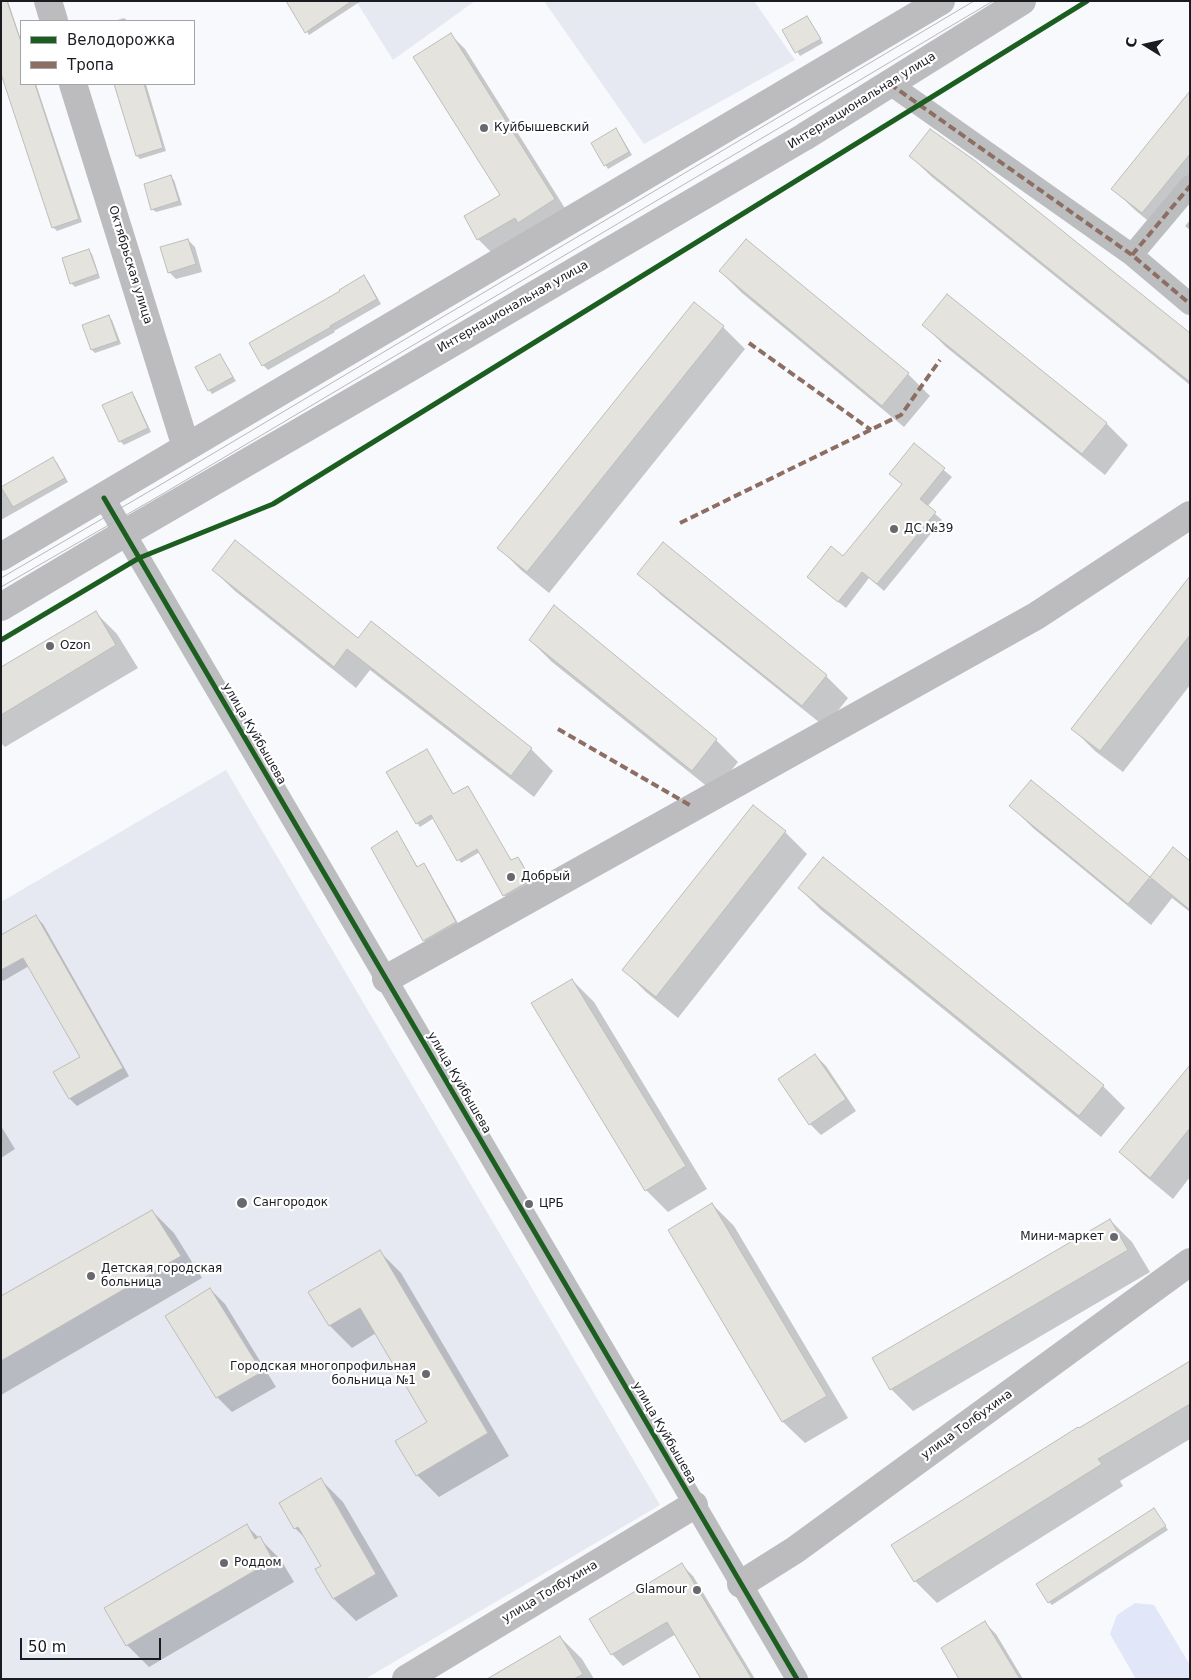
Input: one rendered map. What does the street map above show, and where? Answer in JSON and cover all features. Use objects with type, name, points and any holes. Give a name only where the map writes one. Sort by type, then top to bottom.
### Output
[{"type":"main road","points":[[48,1],[54,20]]},
{"type":"main road","points":[[1,557],[104,498],[186,447],[941,1]]},
{"type":"main road","name":"Интернациональная улица","points":[[1,607],[804,137],[1022,1]]},
{"type":"main road","name":"Октябрьская улица","points":[[73,85],[186,447]]},
{"type":"main road","points":[[386,979],[1036,616],[1190,515]]},
{"type":"main road","name":"улица Толбухина","points":[[741,1584],[795,1550],[1190,1262]]},
{"type":"main road","name":"улица Толбухина","points":[[406,1679],[694,1505]]},
{"type":"street","points":[[890,84],[1132,255],[1190,304]]},
{"type":"street","points":[[1132,255],[1190,186]]},
{"type":"street","name":"улица Куйбышева","points":[[104,498],[797,1679]]},
{"type":"shaded area","points":[[356,1],[475,1],[393,60]]},
{"type":"shaded area","points":[[544,1],[754,1],[795,60],[644,144]]},
{"type":"shaded area","name":"Сангородок","points":[[226,770],[660,1505],[365,1679],[1,1679],[1,902]]},
{"type":"shaded area","points":[[1135,1603],[1154,1605],[1190,1665],[1190,1679],[1136,1679],[1110,1634],[1117,1615]]},
{"type":"building","points":[[1,1],[7,1],[20,39],[20,85],[35,85],[79,219],[52,228],[1,74]]},
{"type":"building","points":[[286,1],[352,1],[305,33]]},
{"type":"building","points":[[807,16],[821,39],[795,53],[782,30]]},
{"type":"building","name":"Куйбышевский","points":[[451,33],[555,199],[518,223],[515,218],[477,240],[464,216],[500,195],[413,57]]},
{"type":"building","points":[[114,85],[144,85],[163,148],[136,156]]},
{"type":"building","points":[[1190,91],[1190,154],[1142,213],[1111,189]]},
{"type":"building","points":[[616,128],[629,152],[604,166],[591,143]]},
{"type":"building","points":[[930,129],[974,160],[1190,333],[1190,382],[909,156]]},
{"type":"building","points":[[171,175],[179,201],[151,210],[144,184]]},
{"type":"building","points":[[188,239],[196,264],[168,273],[160,247]]},
{"type":"building","points":[[746,239],[909,373],[882,406],[719,271]]},
{"type":"building","points":[[89,249],[98,274],[70,284],[62,258]]},
{"type":"building","points":[[364,275],[377,299],[262,366],[249,343],[340,291]]},
{"type":"building","points":[[947,294],[1107,423],[1082,454],[922,325]]},
{"type":"building","points":[[694,302],[724,326],[527,572],[497,548]]},
{"type":"building","points":[[109,315],[118,341],[91,350],[82,325]]},
{"type":"building","points":[[220,354],[233,377],[208,391],[195,367]]},
{"type":"building","points":[[132,392],[148,428],[119,442],[102,405]]},
{"type":"building","name":"ДС №39","points":[[914,443],[945,468],[920,499],[936,512],[877,584],[862,572],[838,602],[807,577],[831,546],[843,556],[902,484],[889,474]]},
{"type":"building","points":[[53,457],[65,478],[13,507],[1,487]]},
{"type":"building","points":[[235,540],[358,638],[371,621],[532,748],[511,776],[347,649],[334,667],[212,570]]},
{"type":"building","points":[[663,542],[827,675],[802,706],[637,574]]},
{"type":"building","points":[[1190,576],[1190,635],[1100,751],[1071,729]]},
{"type":"building","points":[[554,605],[717,739],[692,771],[529,640]]},
{"type":"building","points":[[96,611],[116,645],[1,715],[1,667]]},
{"type":"building","points":[[427,749],[453,794],[468,786],[511,860],[518,857],[531,880],[503,896],[477,849],[457,861],[431,815],[416,824],[386,772]]},
{"type":"building","points":[[1031,780],[1150,877],[1128,904],[1009,806]]},
{"type":"building","points":[[753,805],[786,831],[656,997],[622,970]]},
{"type":"building","points":[[397,831],[417,867],[424,863],[456,922],[423,941],[371,848]]},
{"type":"building","points":[[1173,847],[1190,861],[1190,910],[1150,877]]},
{"type":"building","points":[[823,857],[1104,1085],[1079,1116],[798,888]]},
{"type":"building","points":[[36,915],[123,1068],[69,1099],[53,1072],[80,1057],[23,958],[1,970],[1,935]]},
{"type":"building","points":[[572,979],[686,1166],[645,1191],[531,1003]]},
{"type":"building","points":[[815,1054],[846,1099],[809,1125],[778,1079]]},
{"type":"building","points":[[1190,1065],[1190,1128],[1150,1178],[1119,1152]]},
{"type":"building","points":[[712,1203],[827,1396],[782,1422],[668,1230]]},
{"type":"building","name":"Детская городская больница","points":[[152,1210],[181,1256],[1,1361],[1,1296]]},
{"type":"building","points":[[1110,1219],[1128,1250],[890,1390],[872,1358]]},
{"type":"building","name":"Городская многопрофильная больница №1","points":[[380,1250],[488,1433],[416,1476],[395,1441],[427,1422],[360,1308],[329,1326],[308,1292]]},
{"type":"building","points":[[210,1288],[262,1372],[216,1398],[165,1316]]},
{"type":"building","points":[[1190,1361],[1190,1404],[1098,1459],[1102,1464],[914,1582],[891,1545],[1078,1427]]},
{"type":"building","points":[[321,1478],[376,1574],[333,1599],[315,1569],[321,1566],[298,1527],[294,1529],[279,1503]]},
{"type":"building","points":[[1154,1508],[1166,1526],[1048,1603],[1036,1584]]},
{"type":"building","points":[[247,1524],[255,1539],[260,1536],[273,1560],[126,1646],[104,1608]]},
{"type":"building","points":[[682,1563],[752,1679],[701,1679],[667,1622],[611,1655],[589,1619]]},
{"type":"building","points":[[985,1621],[1020,1679],[959,1679],[941,1648]]},
{"type":"building","points":[[560,1636],[583,1674],[574,1679],[487,1679]]},
{"type":"tram line","points":[[1,578],[974,1]]},
{"type":"tram line","points":[[1,587],[159,496],[993,1]]},
{"type":"marked path","points":[[890,84],[1132,255],[1190,304]]},
{"type":"marked path","points":[[1132,255],[1190,186]]},
{"type":"marked path","points":[[749,343],[871,430]]},
{"type":"marked path","points":[[680,523],[901,415],[940,360]]},
{"type":"marked path","points":[[558,729],[693,807]]},
{"type":"cycle path","points":[[1,640],[139,558],[273,504],[1087,1]]},
{"type":"cycle path","points":[[104,498],[797,1679]]},
{"type":"place","name":"Куйбышевский","points":[[484,128]]},
{"type":"place","name":"ДС №39","points":[[894,529]]},
{"type":"place","name":"Ozon","points":[[50,646]]},
{"type":"place","name":"Добрый","points":[[511,877]]},
{"type":"place","name":"Сангородок","points":[[242,1203]]},
{"type":"place","name":"ЦРБ","points":[[529,1204]]},
{"type":"place","name":"Мини-маркет","points":[[1114,1237]]},
{"type":"place","name":"Детская городская больница","points":[[91,1276]]},
{"type":"place","name":"Городская многопрофильная больница №1","points":[[426,1374]]},
{"type":"place","name":"Роддом","points":[[224,1563]]},
{"type":"place","name":"Glamour","points":[[697,1590]]}]
